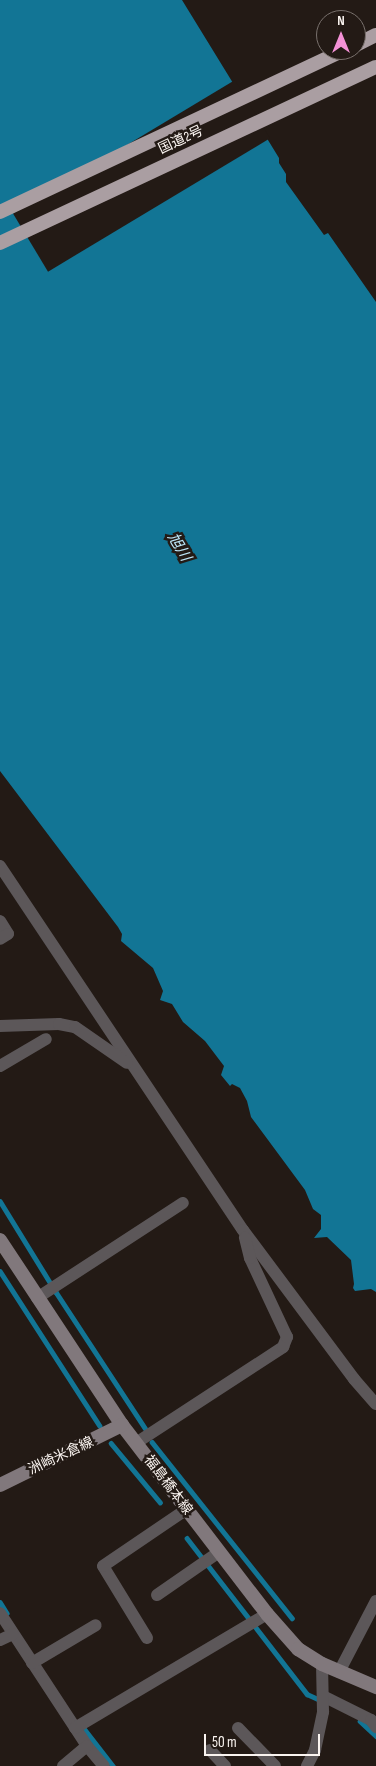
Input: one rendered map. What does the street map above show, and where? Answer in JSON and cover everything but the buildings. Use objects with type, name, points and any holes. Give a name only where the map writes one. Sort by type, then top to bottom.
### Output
[{"type":"highway","name":"国道2号","points":[[0,212],[323,60]]},
{"type":"highway","name":"国道2号","points":[[0,243],[376,67]]},
{"type":"main road","name":"福島橋本線","points":[[0,1240],[122,1425],[187,1510],[210,1558],[257,1620],[322,1664],[376,1688]]},
{"type":"main road","name":"洲崎米倉線","points":[[0,1484],[122,1425]]},
{"type":"street","points":[[0,866],[242,1230],[354,1379],[376,1404]]},
{"type":"street","points":[[0,921],[8,934],[0,938]]},
{"type":"street","points":[[0,1026],[59,1024],[75,1027],[136,1069]]},
{"type":"street","points":[[0,1066],[46,1039]]},
{"type":"street","points":[[37,1298],[183,1203]]},
{"type":"street","points":[[136,1443],[283,1347],[287,1337],[250,1258],[242,1230]]},
{"type":"street","points":[[147,1638],[103,1566],[187,1510]]},
{"type":"street","points":[[157,1595],[210,1558]]},
{"type":"street","points":[[339,1672],[376,1601]]},
{"type":"street","points":[[0,1613],[13,1634],[36,1661],[79,1726],[87,1746],[104,1766]]},
{"type":"street","points":[[79,1726],[257,1620]]},
{"type":"street","points":[[36,1661],[96,1625]]},
{"type":"street","points":[[0,1640],[13,1634]]},
{"type":"street","points":[[308,1766],[315,1750],[323,1701],[322,1664]]},
{"type":"street","points":[[323,1701],[371,1720],[376,1727]]},
{"type":"street","points":[[238,1728],[275,1766]]},
{"type":"street","points":[[63,1766],[87,1746]]},
{"type":"street","points":[[210,1750],[225,1766]]},
{"type":"water","name":"旭川","points":[[0,0],[182,0],[279,158],[279,163],[286,174],[286,182],[324,235],[328,233],[376,302],[376,1292],[371,1289],[355,1291],[353,1288],[351,1260],[327,1237],[314,1238],[321,1229],[321,1215],[313,1209],[305,1190],[251,1117],[247,1101],[240,1088],[232,1084],[230,1086],[221,1075],[224,1066],[205,1041],[183,1022],[172,1004],[160,1000],[163,991],[153,968],[121,941],[122,934],[118,927],[0,771]]},
{"type":"pier","points":[[235,80],[270,138],[48,272],[13,213]]},
{"type":"waterway","points":[[0,1201],[56,1292],[145,1428]]},
{"type":"waterway","points":[[0,1271],[100,1426]]},
{"type":"waterway","points":[[152,1442],[292,1618]]},
{"type":"waterway","points":[[111,1443],[160,1502]]},
{"type":"waterway","points":[[187,1538],[307,1694],[320,1700]]},
{"type":"waterway","points":[[0,1602],[7,1613]]},
{"type":"waterway","points":[[360,1721],[376,1736]]},
{"type":"waterway","points":[[82,1726],[113,1766]]}]
